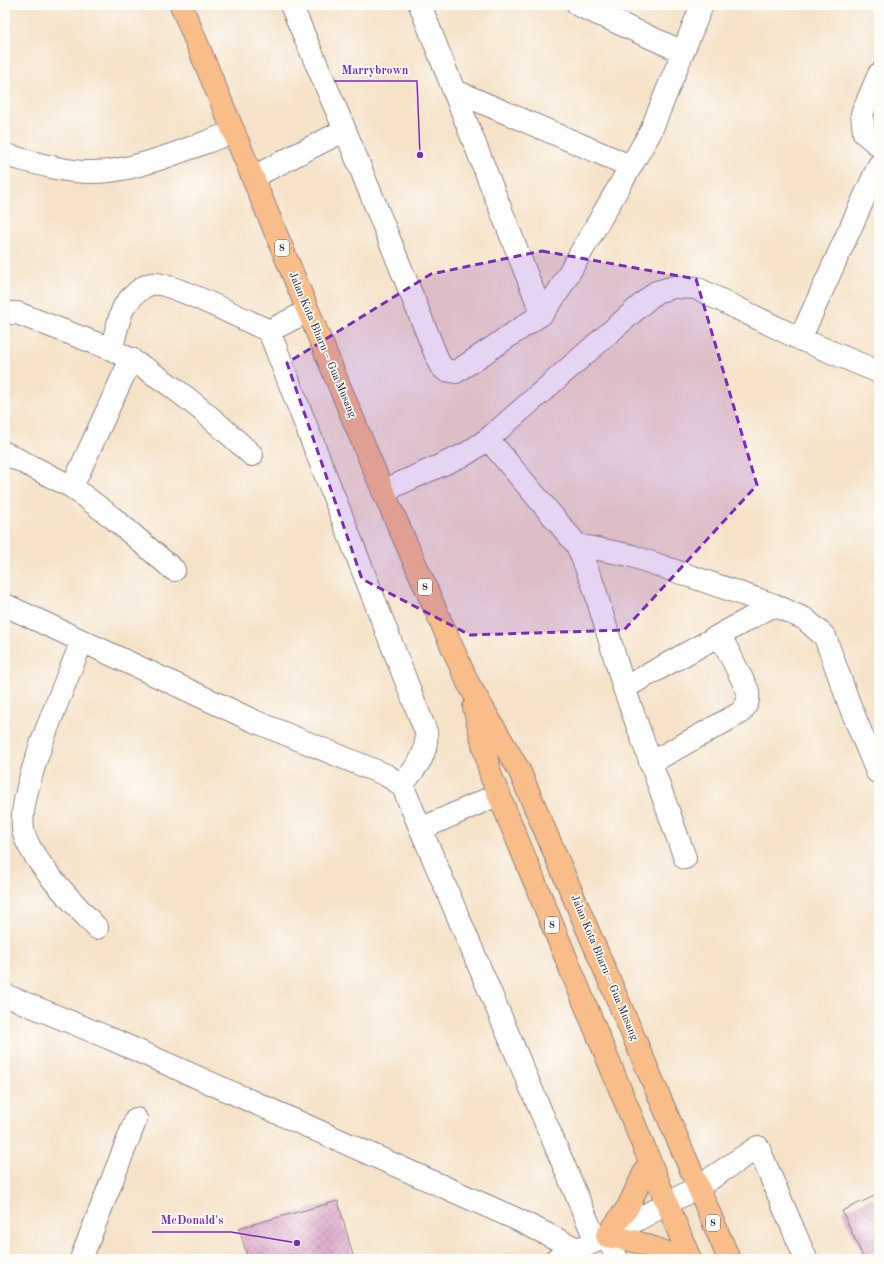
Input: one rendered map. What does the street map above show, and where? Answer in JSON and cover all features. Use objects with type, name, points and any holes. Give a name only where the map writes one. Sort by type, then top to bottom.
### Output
[{"type":"highway","name":"Jalan Kota Bharu – Gua Musang","points":[[181,5],[383,491],[468,683],[519,770],[729,1259]]},
{"type":"highway","name":"Jalan Kota Bharu – Gua Musang","points":[[468,683],[491,776],[649,1163],[690,1259]]},
{"type":"highway","points":[[594,1242],[628,1207],[649,1163]]},
{"type":"highway","points":[[594,1242],[634,1241],[685,1259]]},
{"type":"street","points":[[291,5],[345,130],[440,365],[445,370],[456,372],[542,314],[558,292],[650,133],[702,5]]},
{"type":"street","points":[[420,5],[542,314]]},
{"type":"street","points":[[578,5],[683,52]]},
{"type":"street","points":[[879,74],[862,114],[864,133],[879,146]]},
{"type":"street","points":[[453,90],[630,166]]},
{"type":"street","points":[[253,177],[345,130]]},
{"type":"street","points":[[5,154],[56,168],[91,172],[128,169],[234,132]]},
{"type":"street","points":[[800,339],[879,165]]},
{"type":"street","points":[[112,349],[124,306],[141,289],[150,284],[163,285],[204,300],[269,331],[426,732],[427,744],[422,758],[402,785]]},
{"type":"street","points":[[383,491],[466,454],[488,439],[656,292],[674,287],[696,288],[800,339],[879,372]]},
{"type":"street","points":[[269,331],[308,311]]},
{"type":"street","points":[[5,313],[18,313],[112,349],[131,359],[174,386],[208,414],[252,455]]},
{"type":"street","points":[[72,487],[131,359]]},
{"type":"street","points":[[488,439],[577,545],[594,587],[624,688],[650,763],[686,858]]},
{"type":"street","points":[[5,453],[72,487],[114,518],[174,570]]},
{"type":"street","points":[[577,545],[629,554],[774,605],[805,619],[825,637],[850,706],[877,772]]},
{"type":"street","points":[[5,605],[254,721],[386,775],[402,785],[594,1242]]},
{"type":"street","points":[[624,688],[774,605]]},
{"type":"street","points":[[650,763],[740,713],[746,707],[749,699],[748,691],[720,635]]},
{"type":"street","points":[[82,641],[28,784],[23,811],[24,834],[32,850],[52,878],[97,928]]},
{"type":"street","points":[[421,829],[499,794]]},
{"type":"street","points":[[5,995],[109,1038],[514,1218],[594,1242],[617,1259]]},
{"type":"street","points":[[81,1259],[136,1119]]},
{"type":"street","points":[[556,1259],[594,1242],[666,1204],[698,1186],[758,1147],[806,1259]]},
{"type":"highlighted area","points":[[542,251],[696,279],[757,485],[624,630],[470,635],[362,579],[287,363],[431,274]]},
{"type":"building","points":[[879,1194],[879,1259],[864,1259],[842,1211]]},
{"type":"building","points":[[338,1201],[354,1259],[248,1259],[239,1228]]},
{"type":"place","name":"Marrybrown","points":[[420,155]]},
{"type":"place","name":"McDonald's","points":[[297,1243]]}]
